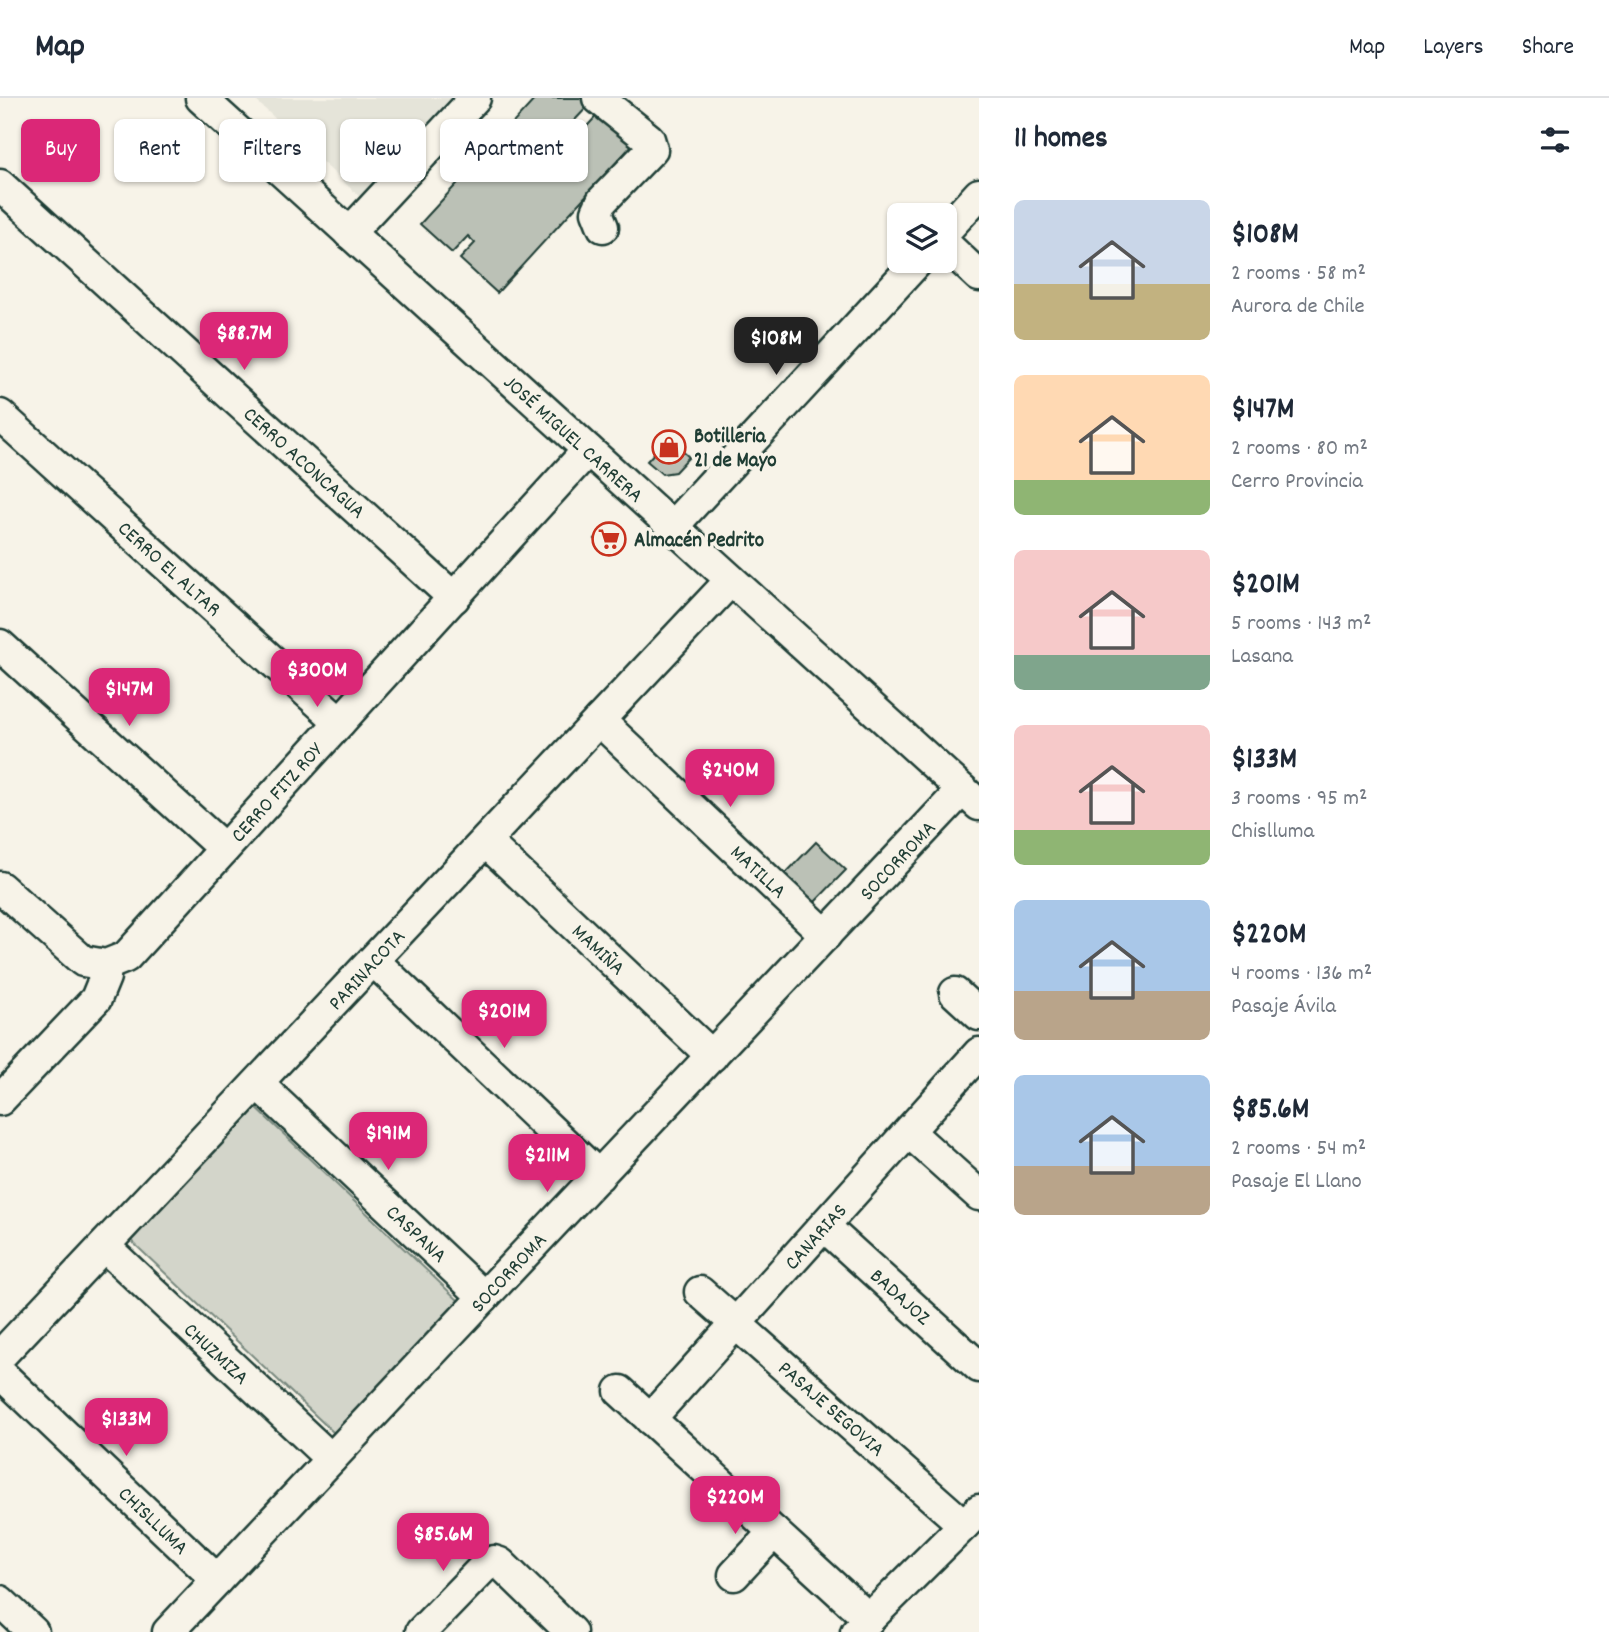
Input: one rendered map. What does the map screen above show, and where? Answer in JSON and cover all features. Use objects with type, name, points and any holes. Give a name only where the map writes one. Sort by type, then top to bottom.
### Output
[{"type":"street","name":"JOSÉ MIGUEL CARRERA","points":[[201,98],[971,798]]},
{"type":"street","points":[[349,233],[475,98]]},
{"type":"street","points":[[598,98],[649,139],[652,149],[602,201],[597,212],[603,227]]},
{"type":"street","name":"CERRO ACONCAGUA","points":[[0,185],[454,598]]},
{"type":"street","points":[[957,218],[979,194]]},
{"type":"street","points":[[957,255],[979,276]]},
{"type":"street","points":[[672,527],[907,273]]},
{"type":"street","name":"CERRO EL ALTAR","points":[[0,415],[340,722]]},
{"type":"street","name":"CERRO FITZ ROY","points":[[106,965],[126,957],[588,450]]},
{"type":"street","name":"PARINACOTA","points":[[0,1356],[731,580]]},
{"type":"street","points":[[0,645],[224,849]]},
{"type":"street","name":"MATILLA","points":[[599,720],[826,935]]},
{"type":"street","name":"SOCORROMA","points":[[168,1632],[826,935],[971,798]]},
{"type":"street","name":"MAMIÑA","points":[[486,842],[712,1056]]},
{"type":"street","points":[[0,887],[83,961],[106,965],[105,977],[96,999],[0,1100]]},
{"type":"street","points":[[374,961],[599,1176]]},
{"type":"street","points":[[955,993],[979,1015]]},
{"type":"street","name":"CANARIAS","points":[[650,1419],[979,1053]]},
{"type":"street","name":"CASPANA","points":[[258,1084],[484,1297]]},
{"type":"street","points":[[908,1132],[979,1195]]},
{"type":"street","name":"BADAJOZ","points":[[824,1226],[979,1367]]},
{"type":"street","name":"CHUZMIZA","points":[[104,1246],[331,1459]]},
{"type":"street","name":"PASAJE SEGOVIA","points":[[700,1292],[973,1520]]},
{"type":"street","name":"CHISLLUMA","points":[[0,1373],[217,1580]]},
{"type":"street","points":[[620,1391],[774,1532],[863,1626],[973,1520]]},
{"type":"street","points":[[734,1575],[774,1532]]},
{"type":"street","points":[[421,1632],[483,1568],[494,1562],[504,1567],[571,1632]]},
{"type":"street","points":[[0,1601],[33,1632]]},
{"type":"shaded area","points":[[253,98],[451,98],[426,125],[426,119],[340,119],[340,178],[326,166],[326,119],[276,119]]},
{"type":"shaded area","points":[[344,182],[374,182],[360,197]]},
{"type":"shaded area","points":[[251,1103],[459,1301],[334,1433],[125,1235]]},
{"type":"building","points":[[536,98],[583,98],[590,104],[576,119],[517,119]]},
{"type":"building","points":[[600,112],[634,143],[497,293],[460,259],[475,243],[468,236],[452,253],[420,224],[459,182],[588,182],[588,125]]},
{"type":"building","name":"Botilleria 21 de Mayo","points":[[668,438],[689,457],[675,472],[662,474],[647,461]]},
{"type":"building","name":"Almacén Pedrito","points":[[608,525],[623,539],[610,553],[595,539]]},
{"type":"building","points":[[816,842],[846,870],[811,906],[782,877]]},
{"type":"place","name":"Botilleria 21 de Mayo","points":[[669,447]]},
{"type":"place","name":"Almacén Pedrito","points":[[609,539]]}]
